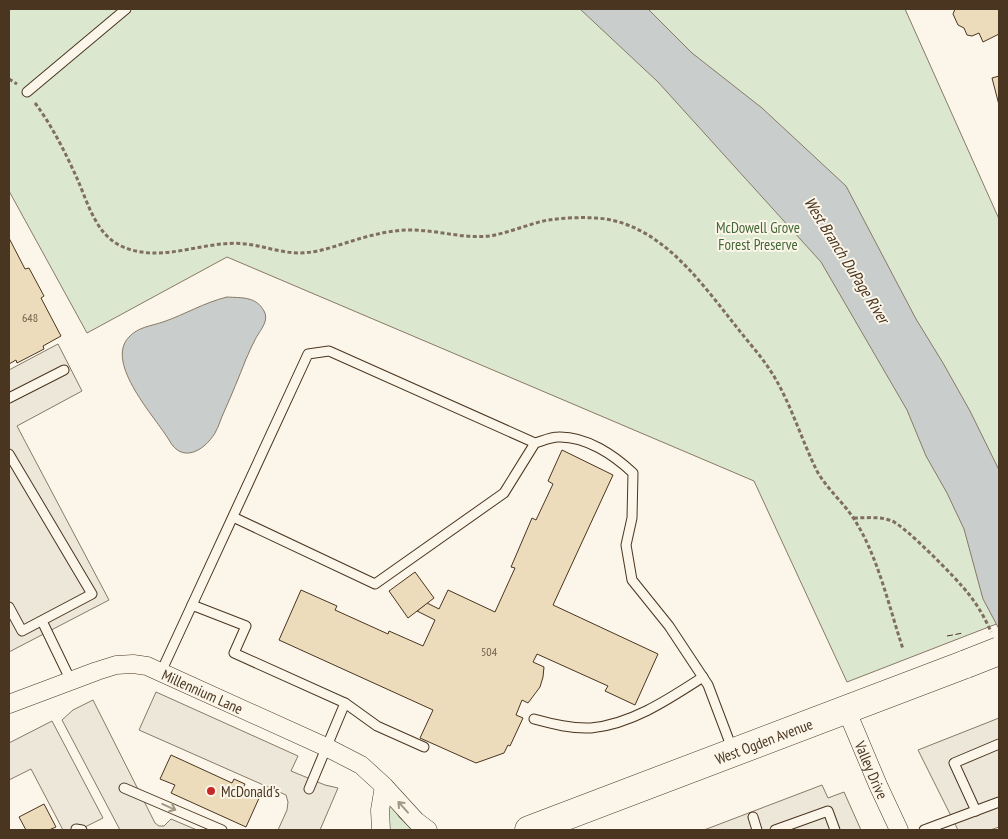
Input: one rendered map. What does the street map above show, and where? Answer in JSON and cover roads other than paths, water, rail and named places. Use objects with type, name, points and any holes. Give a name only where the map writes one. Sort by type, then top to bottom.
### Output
[{"type":"main road","name":"West Ogden Avenue","points":[[529,830],[999,651]]},
{"type":"street","name":"Millennium Lane","points":[[9,704],[97,670],[132,664],[147,666],[326,747],[361,765],[384,786],[416,821],[428,830]]},
{"type":"street","name":"Valley Drive","points":[[846,709],[899,830]]},
{"type":"street","points":[[381,830],[380,810],[384,786]]},
{"type":"lane","points":[[27,92],[126,9]]},
{"type":"lane","points":[[161,672],[308,354],[330,351],[535,443],[558,437],[582,440],[616,458],[632,473],[632,518],[626,545],[632,580],[669,626],[703,678],[733,753]]},
{"type":"lane","points":[[9,398],[64,370]]},
{"type":"lane","points":[[233,517],[375,584],[504,493],[535,443]]},
{"type":"lane","points":[[9,454],[92,594],[22,632],[9,607]]},
{"type":"lane","points":[[192,605],[246,626],[234,653],[345,703],[377,726],[424,747]]},
{"type":"lane","points":[[42,621],[71,681]]},
{"type":"lane","points":[[534,719],[565,727],[591,728],[611,724],[638,714],[670,698],[703,678]]},
{"type":"lane","points":[[309,789],[345,703]]},
{"type":"lane","points":[[976,811],[954,762],[999,744]]},
{"type":"lane","points":[[124,788],[222,830]]},
{"type":"lane","points":[[924,830],[999,802]]},
{"type":"lane","points":[[775,830],[828,811],[835,830]]},
{"type":"lane","points":[[753,817],[757,830]]},
{"type":"water","name":"West Branch DuPage River","points":[[580,9],[648,9],[692,53],[762,108],[846,186],[916,319],[970,411],[999,470],[999,629],[983,599],[964,529],[947,493],[926,456],[907,410],[821,262],[658,82]]},
{"type":"water","points":[[227,297],[248,299],[257,303],[264,311],[265,323],[251,348],[215,433],[199,449],[193,452],[180,452],[174,447],[135,390],[127,375],[123,361],[123,348],[129,337],[141,329]]},
{"type":"place","name":"McDonald's","points":[[211,791]]},
{"type":"park label","name":"McDowell Grove Forest Preserve","points":[[758,236]]}]
